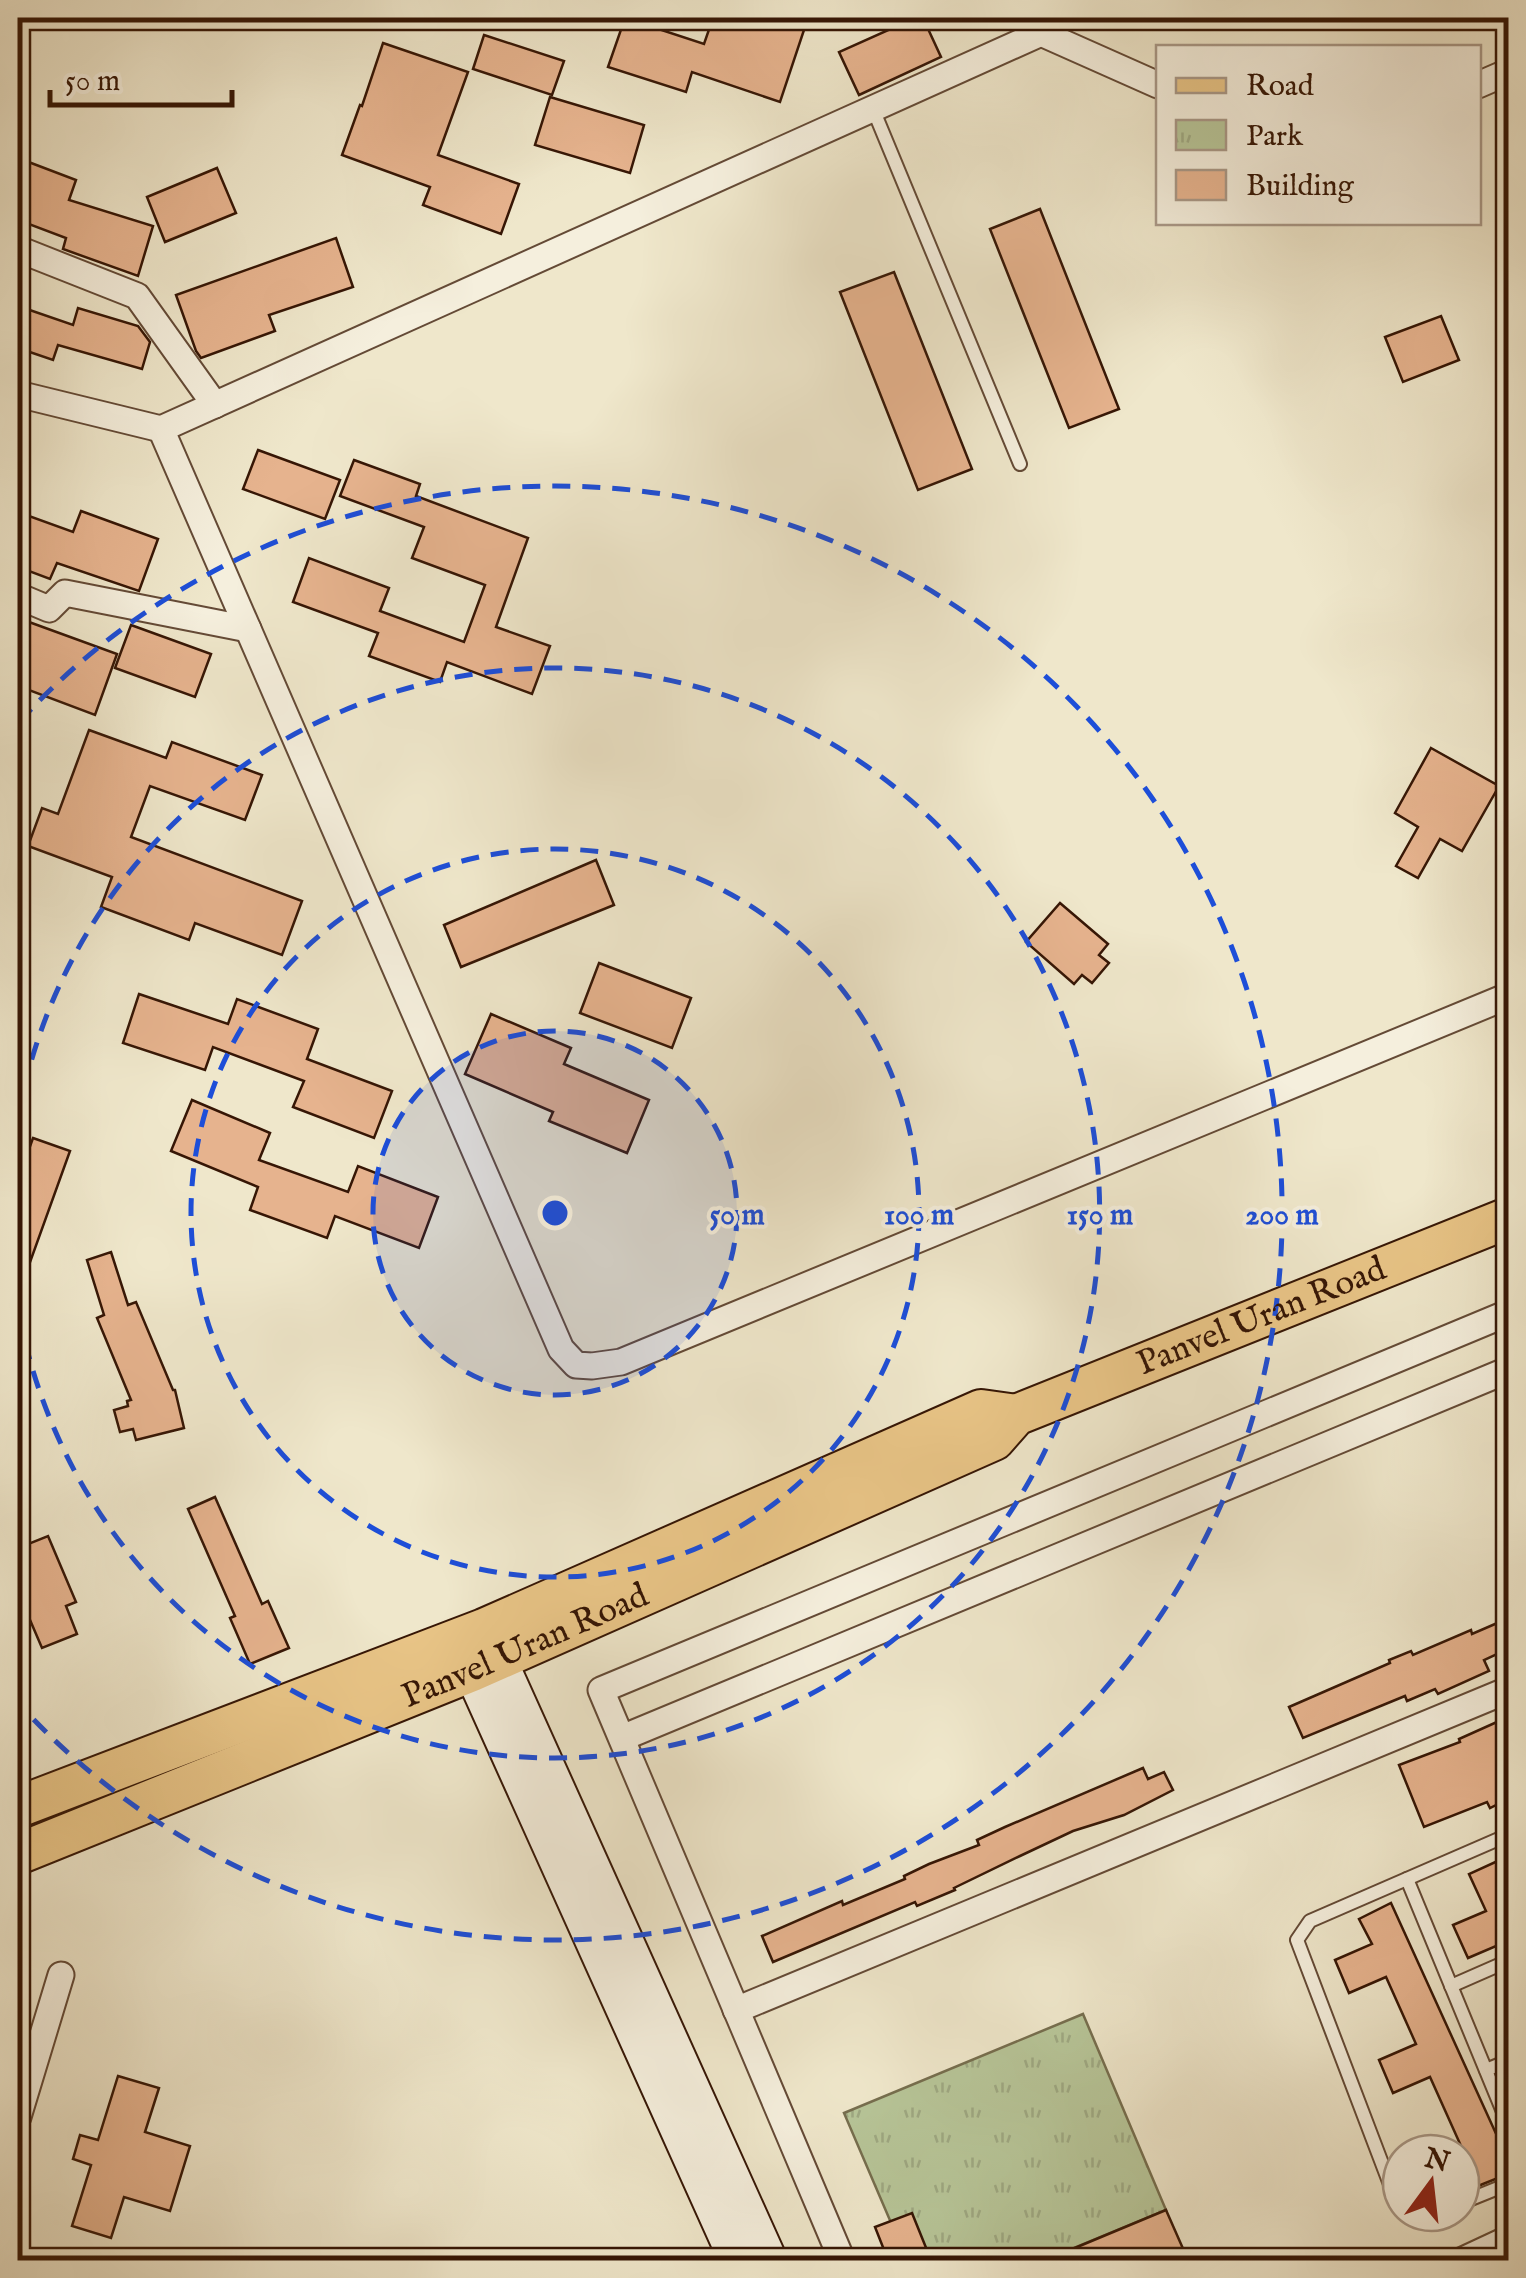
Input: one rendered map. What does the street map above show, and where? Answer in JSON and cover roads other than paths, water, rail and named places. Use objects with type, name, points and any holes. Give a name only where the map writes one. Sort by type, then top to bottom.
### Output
[{"type":"main road","name":"Panvel Uran Road","points":[[18,1854],[478,1649],[981,1410],[1016,1415],[1508,1218]]},
{"type":"main road","name":"Panvel Uran Road","points":[[18,1807],[478,1649]]},
{"type":"main road","points":[[478,1649],[675,2086],[769,2260]]},
{"type":"main road","points":[[675,2086],[737,2260]]},
{"type":"street","points":[[18,394],[161,428],[873,109],[1038,25],[1156,84]]},
{"type":"street","points":[[1481,84],[1508,72]]},
{"type":"street","points":[[18,249],[138,296],[215,405]]},
{"type":"street","points":[[161,428],[561,1349],[576,1366],[621,1362],[1508,996]]},
{"type":"street","points":[[18,596],[49,609],[65,592],[248,629]]},
{"type":"street","points":[[842,2260],[601,1690],[1508,1313]]},
{"type":"street","points":[[622,1738],[1508,1370]]},
{"type":"street","points":[[736,2010],[1508,1690]]},
{"type":"street","points":[[18,2117],[61,1975]]},
{"type":"street","points":[[1463,2260],[1508,2240]]},
{"type":"lane","points":[[873,109],[1020,464]]},
{"type":"lane","points":[[1503,738],[1508,723]]},
{"type":"lane","points":[[1381,2162],[1297,1940],[1310,1922],[1508,1835]]},
{"type":"lane","points":[[1406,1879],[1508,2124]]},
{"type":"lane","points":[[1451,1986],[1508,1961]]},
{"type":"lane","points":[[1486,2070],[1508,2060]]},
{"type":"lane","points":[[1481,2195],[1508,2184]]}]
